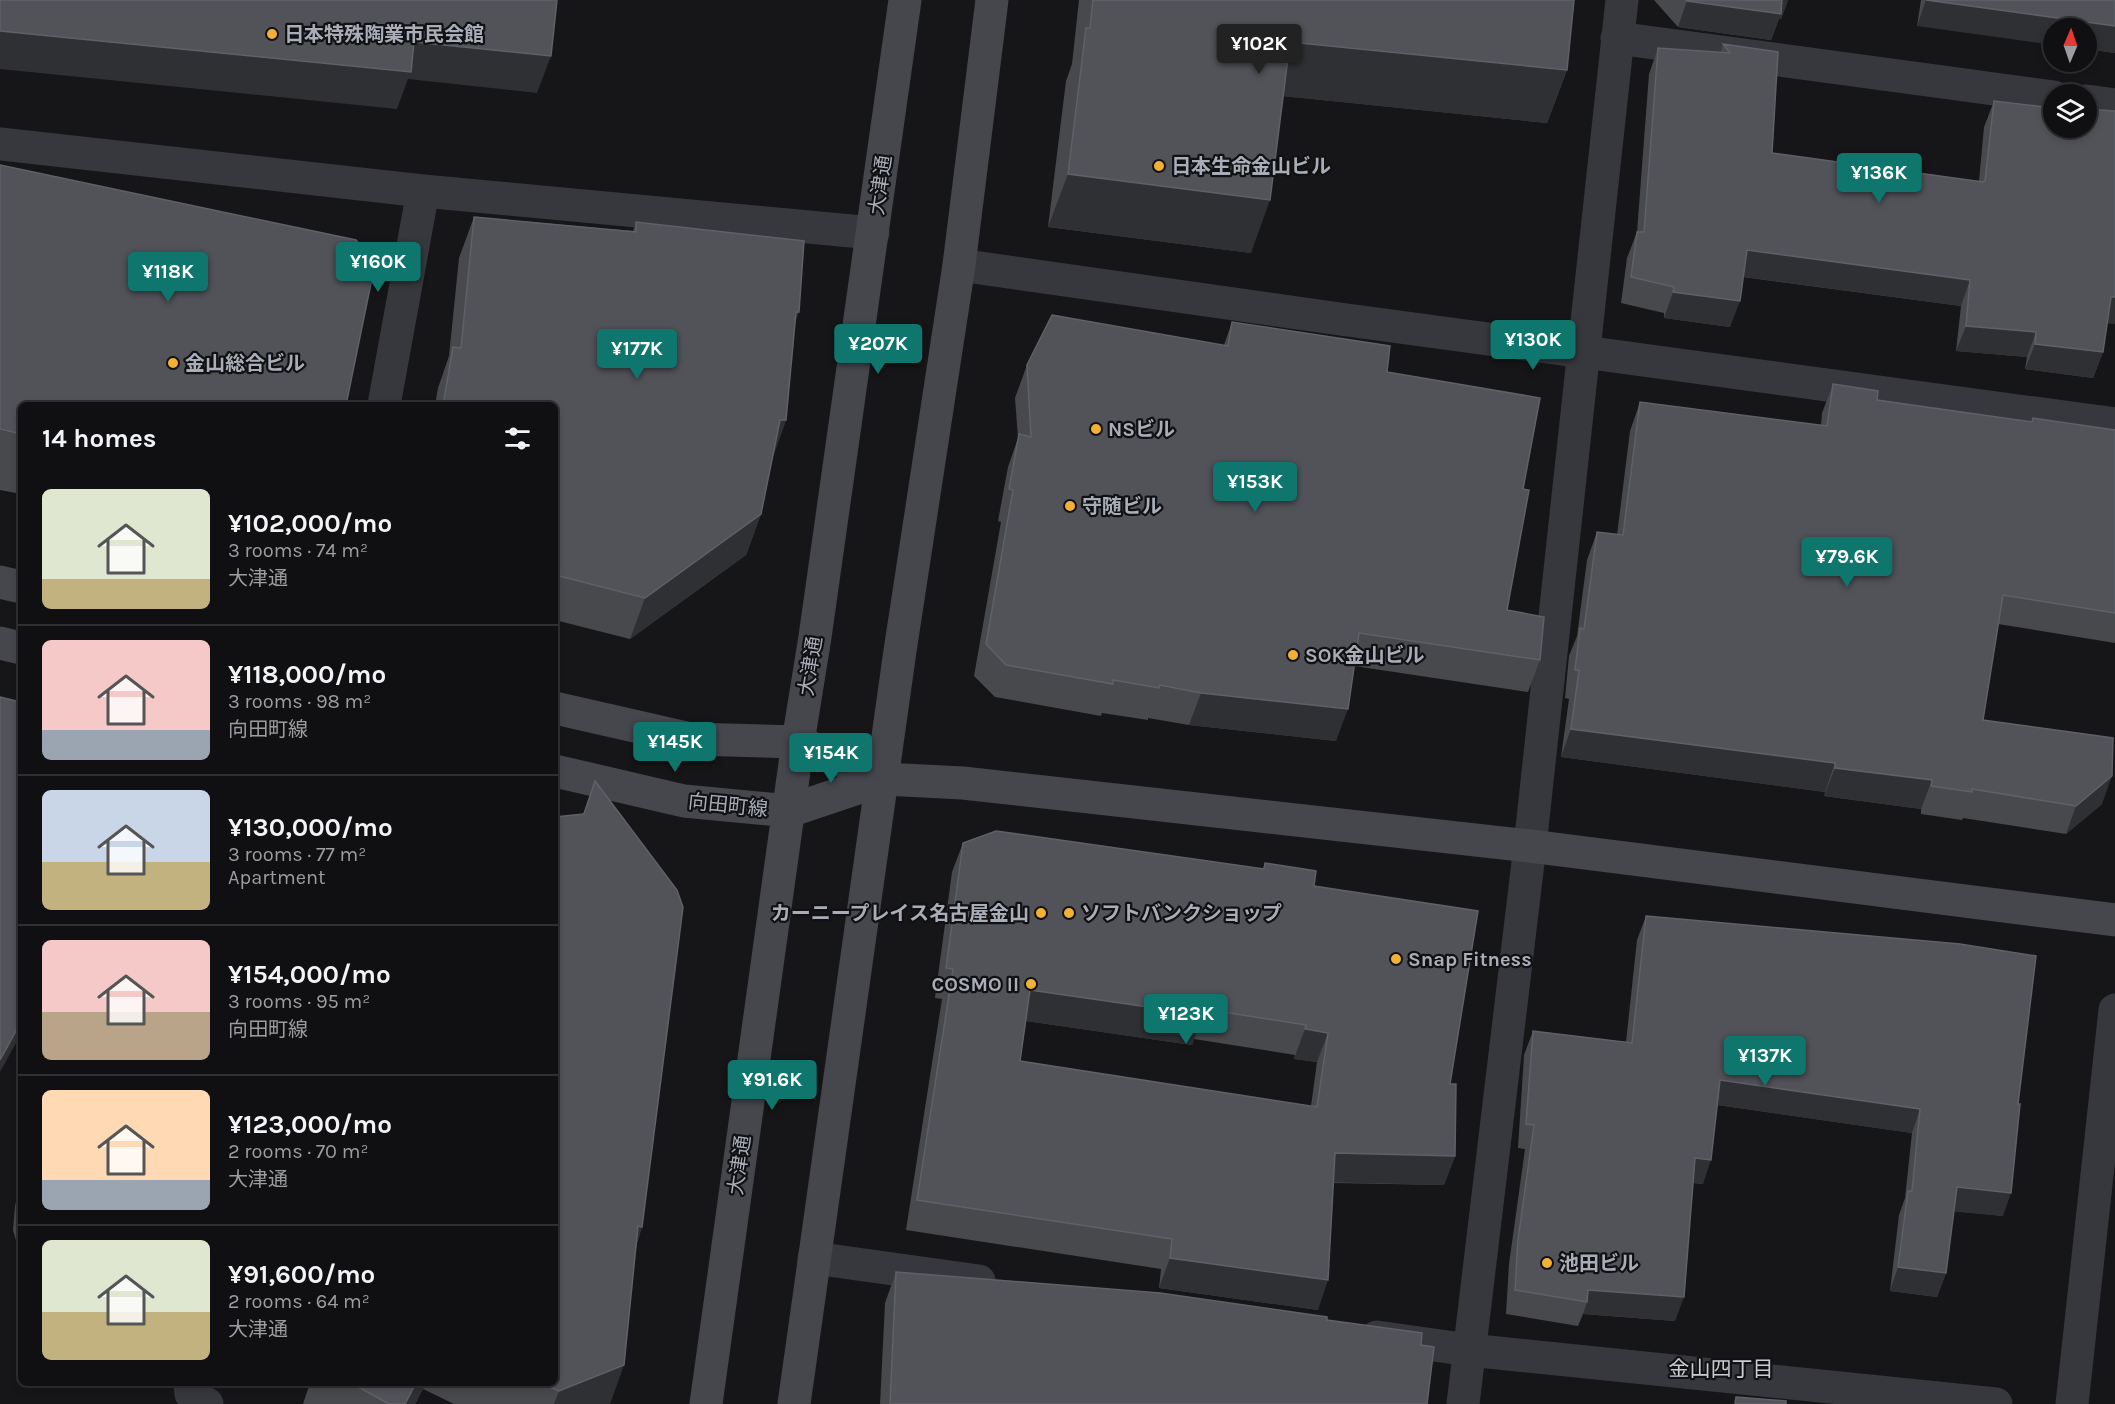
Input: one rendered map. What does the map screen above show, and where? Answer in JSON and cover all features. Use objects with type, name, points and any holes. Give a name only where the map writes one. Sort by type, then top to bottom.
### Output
[{"type":"street","name":"大津通","points":[[706,1404],[798,742],[815,637],[905,0]]},
{"type":"street","points":[[794,1404],[884,779],[900,651],[959,265],[992,0]]},
{"type":"street","points":[[1463,1404],[1530,846],[1622,0]]},
{"type":"street","points":[[1617,38],[2043,96]]},
{"type":"street","points":[[2097,103],[2115,105]]},
{"type":"street","points":[[0,144],[423,191],[873,233]]},
{"type":"street","points":[[385,402],[423,191]]},
{"type":"street","points":[[959,265],[2115,424]]},
{"type":"street","points":[[0,582],[18,586]]},
{"type":"street","points":[[0,643],[18,647]]},
{"type":"street","points":[[558,709],[691,739],[798,742],[884,779],[963,783],[1530,846],[2115,920]]},
{"type":"street","name":"向田町線","points":[[558,772],[684,801],[789,811],[884,779]]},
{"type":"street","points":[[2072,1404],[2115,1010]]},
{"type":"street","points":[[814,1258],[1005,1285]]},
{"type":"street","points":[[1344,1333],[1469,1350],[1996,1404]]},
{"type":"building","points":[[0,0],[557,0],[551,56],[414,42],[411,72],[0,31]]},
{"type":"building","points":[[1093,0],[1574,0],[1567,70],[1290,42],[1270,200],[1068,174],[1086,28],[1090,28]]},
{"type":"building","points":[[1782,0],[1781,14],[1687,1]]},
{"type":"building","points":[[1926,0],[2115,0],[2115,26],[2097,24],[2097,18],[2057,18]]},
{"type":"building","points":[[1723,44],[1778,52],[1772,153],[1983,182],[1985,181],[1994,101],[2043,107],[2043,138],[2097,138],[2097,110],[2115,111],[2115,297],[2111,297],[2103,352],[2035,344],[2036,332],[1966,326],[1970,280],[1747,250],[1740,301],[1673,292],[1674,287],[1631,277],[1637,232],[1644,232],[1658,48],[1730,53]]},
{"type":"building","name":"金山総合ビル","points":[[0,165],[356,240],[375,264],[347,402],[18,402],[18,433],[0,429]]},
{"type":"building","points":[[474,217],[636,232],[636,222],[804,241],[799,312],[796,312],[786,420],[780,420],[761,514],[645,598],[558,576],[558,402],[444,402],[453,347],[461,348]]},
{"type":"building","points":[[1052,315],[1228,346],[1232,322],[1390,346],[1387,372],[1540,398],[1523,489],[1529,490],[1507,610],[1544,617],[1540,660],[1359,633],[1348,709],[1201,693],[1160,685],[1159,688],[1113,680],[1113,684],[1006,665],[986,644],[1013,490],[1009,489],[1019,434],[1031,437],[1027,365]]},
{"type":"building","points":[[1833,384],[1878,391],[1877,400],[2032,422],[2033,418],[2115,430],[2115,613],[2003,595],[1983,720],[2113,738],[2112,776],[2076,806],[1972,789],[1972,792],[1931,786],[1932,780],[1835,768],[1835,763],[1571,729],[1579,670],[1575,670],[1580,628],[1584,629],[1597,532],[1623,535],[1640,402],[1827,426]]},
{"type":"building","points":[[0,697],[18,701],[18,1027],[0,1060]]},
{"type":"building","points":[[595,781],[677,890],[683,907],[642,1227],[638,1226],[624,1365],[559,1391],[548,1386],[558,1386],[558,817],[584,814]]},
{"type":"building","points":[[996,831],[1264,869],[1265,863],[1316,871],[1314,886],[1478,911],[1450,1084],[1456,1084],[1455,1156],[1335,1153],[1328,1280],[1170,1258],[1172,1239],[917,1200],[953,969],[946,968],[963,843]],"holes":[[[1030,990],[1203,1015],[1204,1009],[1306,1025],[1305,1029],[1328,1033],[1317,1107],[1020,1061]]]},
{"type":"building","points":[[1646,916],[1960,944],[2036,956],[2018,1104],[2020,1104],[2011,1193],[1957,1187],[1946,1273],[1898,1267],[1908,1191],[1912,1191],[1920,1109],[1720,1080],[1711,1160],[1695,1158],[1684,1297],[1588,1290],[1587,1302],[1515,1290],[1518,1240],[1534,1125],[1526,1124],[1533,1031],[1632,1043]]},
{"type":"building","points":[[896,1272],[1160,1293],[1422,1333],[1421,1345],[1434,1347],[1427,1404],[890,1404]]},
{"type":"building","points":[[356,1386],[414,1386],[405,1404],[389,1404]]},
{"type":"building","points":[[1736,1397],[1786,1401],[1786,1404],[1735,1404]]},
{"type":"place","name":"日本特殊陶業市民会館","points":[[272,34]]},
{"type":"place","name":"日本生命金山ビル","points":[[1159,166]]},
{"type":"place","name":"金山総合ビル","points":[[173,363]]},
{"type":"place","name":"NSビル","points":[[1096,429]]},
{"type":"place","name":"守随ビル","points":[[1070,506]]},
{"type":"place","name":"SOK金山ビル","points":[[1293,655]]},
{"type":"place","name":"カーニープレイス名古屋金山","points":[[1041,913]]},
{"type":"place","name":"ソフトバンクショップ","points":[[1069,913]]},
{"type":"place","name":"Snap Fitness","points":[[1396,959]]},
{"type":"place","name":"COSMO II","points":[[1031,984]]},
{"type":"place","name":"池田ビル","points":[[1547,1263]]},
{"type":"district","name":"金山四丁目","points":[[1721,1369]]}]
